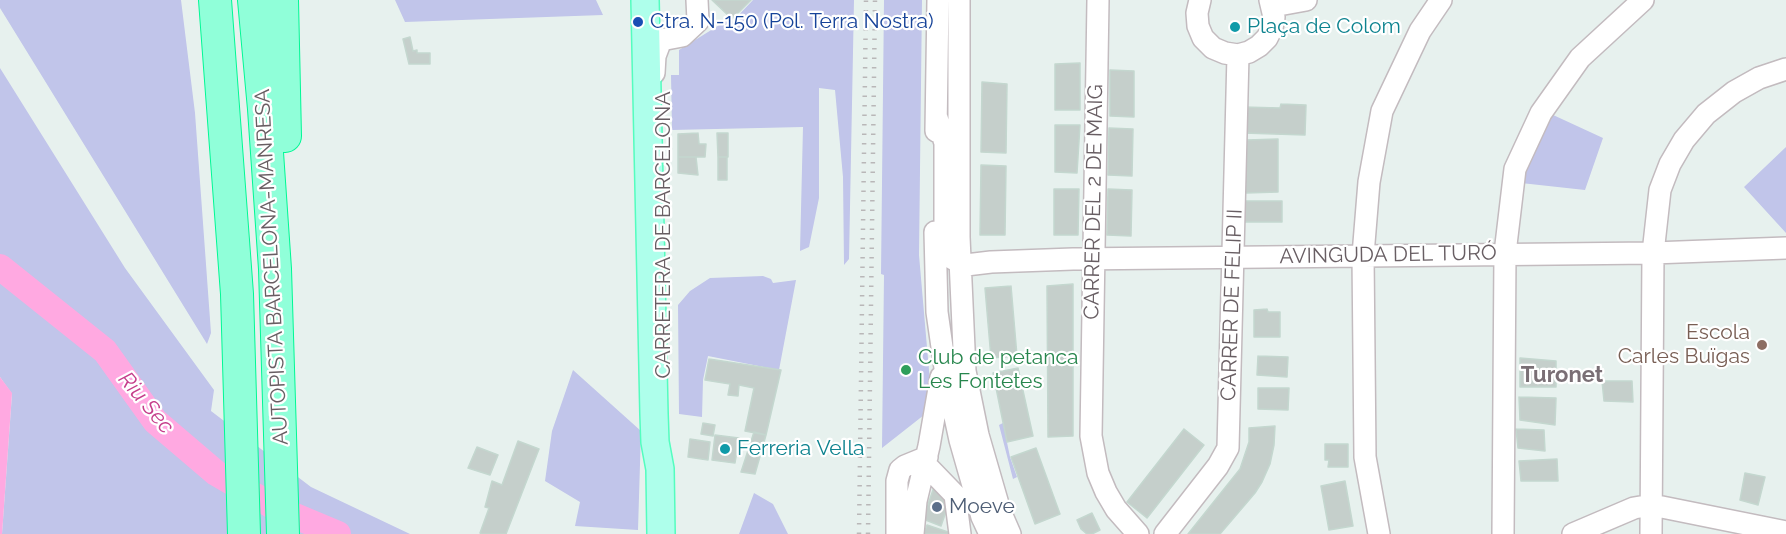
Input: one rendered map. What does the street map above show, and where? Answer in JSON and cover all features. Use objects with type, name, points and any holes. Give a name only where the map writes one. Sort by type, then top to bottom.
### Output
[{"type":"highway","points":[[203,0],[215,57],[222,76]]},
{"type":"highway","name":"AUTOPISTA BARCELONA-MANRESA","points":[[215,0],[237,294],[244,534]]},
{"type":"highway","name":"AUTOPISTA BARCELONA-MANRESA","points":[[254,0],[269,183],[278,338],[283,534]]},
{"type":"highway","points":[[278,338],[286,244],[282,0]]},
{"type":"main road","name":"CARRETERA DE BARCELONA","points":[[645,0],[655,442],[660,469],[661,534]]},
{"type":"main road","name":"CARRETERA DE BARCELONA","points":[[660,469],[666,442],[661,0]]},
{"type":"main road","points":[[649,218],[656,237],[657,258],[665,271],[658,289],[656,327],[652,339]]},
{"type":"street","points":[[646,103],[652,89],[655,56],[662,40],[682,36],[698,21],[697,0]]},
{"type":"street","points":[[908,530],[927,457],[940,392],[944,356],[937,312],[938,0]]},
{"type":"street","points":[[956,377],[975,356],[968,293],[973,274],[972,262],[969,248],[959,237],[960,0]]},
{"type":"street","name":"CARRER DEL 2 DE MAIG","points":[[1098,0],[1091,436],[1098,473],[1106,492],[1116,509],[1138,534]]},
{"type":"street","points":[[1200,0],[1197,13],[1198,26],[1203,38],[1213,48],[1238,55],[1249,52],[1267,38],[1274,17],[1271,3],[1306,0]]},
{"type":"street","points":[[1380,534],[1365,458],[1363,255],[1369,182],[1382,111],[1420,31],[1441,0]]},
{"type":"street","points":[[1503,534],[1505,253],[1515,169],[1541,113],[1580,58],[1643,0]]},
{"type":"street","name":"CARRER DE FELIP II","points":[[1165,534],[1218,466],[1228,448],[1238,55]]},
{"type":"street","points":[[1651,534],[1653,253],[1660,189],[1670,164],[1684,140],[1706,114],[1734,92],[1759,78],[1786,69]]},
{"type":"street","points":[[936,118],[945,144],[945,246],[953,259],[972,262]]},
{"type":"street","name":"AVINGUDA DEL TURÓ","points":[[972,262],[1505,253],[1653,253],[1786,248]]},
{"type":"street","points":[[972,262],[946,277],[944,321],[956,377],[960,440],[982,517],[990,534]]},
{"type":"street","points":[[944,356],[956,377],[978,435],[1000,511],[1011,534]]},
{"type":"street","points":[[908,530],[897,481],[904,459],[910,452],[920,448],[955,495],[960,534]]},
{"type":"street","points":[[1573,534],[1634,508],[1652,505],[1786,532]]},
{"type":"shaded area","points":[[0,0],[181,0],[195,113],[211,333],[207,344],[0,8]]},
{"type":"shaded area","points":[[395,0],[596,0],[603,15],[405,22]]},
{"type":"shaded area","points":[[753,0],[854,0],[849,259],[844,265],[843,177],[835,90],[819,88],[819,198],[809,247],[800,251],[803,127],[672,130],[671,75],[679,75],[679,50],[729,19],[732,22]]},
{"type":"shaded area","points":[[884,0],[922,0],[919,255],[930,382],[924,415],[882,448],[884,275],[881,274]]},
{"type":"shaded area","points":[[0,68],[125,268],[214,390],[211,411],[311,487],[410,534],[2,534],[12,394],[0,377]]},
{"type":"shaded area","points":[[1551,114],[1603,138],[1585,190],[1521,183]]},
{"type":"shaded area","points":[[1786,147],[1786,233],[1744,187]]},
{"type":"shaded area","points":[[763,276],[771,279],[773,283],[796,280],[779,370],[708,356],[703,380],[702,417],[679,414],[678,305],[690,291],[710,278]]},
{"type":"shaded area","points":[[573,370],[641,431],[638,530],[575,526],[580,502],[545,481],[552,431]]},
{"type":"shaded area","points":[[0,377],[12,393],[2,534],[0,534]]},
{"type":"shaded area","points":[[1003,423],[1017,477],[1013,479],[999,425]]},
{"type":"shaded area","points":[[754,493],[773,504],[788,534],[739,534]]},
{"type":"building","points":[[712,0],[751,0],[732,19]]},
{"type":"building","points":[[410,37],[413,51],[430,53],[430,64],[409,64],[403,39]]},
{"type":"building","points":[[1080,63],[1080,110],[1055,110],[1055,64]]},
{"type":"building","points":[[1110,70],[1134,71],[1134,117],[1110,116]]},
{"type":"building","points":[[982,82],[1007,84],[1006,153],[981,152]]},
{"type":"building","points":[[1281,104],[1306,105],[1305,135],[1243,133],[1243,107],[1280,108]]},
{"type":"building","points":[[1055,125],[1080,125],[1077,173],[1055,172]]},
{"type":"building","points":[[1109,128],[1133,129],[1132,176],[1108,175]]},
{"type":"building","points":[[698,133],[699,144],[706,144],[705,157],[678,157],[678,134]]},
{"type":"building","points":[[717,133],[728,133],[728,157],[718,157]]},
{"type":"building","points":[[1278,139],[1278,192],[1246,193],[1247,140]]},
{"type":"building","points":[[678,157],[696,157],[698,175],[678,173]]},
{"type":"building","points":[[718,157],[727,157],[727,180],[718,180]]},
{"type":"building","points":[[981,165],[1006,166],[1005,235],[980,235]]},
{"type":"building","points":[[1054,189],[1079,189],[1078,235],[1054,235]]},
{"type":"building","points":[[1108,189],[1132,190],[1131,236],[1107,235]]},
{"type":"building","points":[[1244,201],[1282,201],[1282,222],[1244,222]]},
{"type":"building","points":[[1073,284],[1073,436],[1048,437],[1047,286]]},
{"type":"building","points":[[1011,286],[1017,356],[991,358],[985,288]]},
{"type":"building","points":[[1267,309],[1268,312],[1280,312],[1280,337],[1254,337],[1254,310]]},
{"type":"building","points":[[1258,356],[1288,357],[1287,377],[1257,375]]},
{"type":"building","points":[[1520,358],[1556,361],[1556,387],[1520,387]]},
{"type":"building","points":[[709,359],[781,370],[766,435],[745,431],[754,388],[739,385],[738,396],[728,395],[730,384],[705,380]]},
{"type":"building","points":[[1018,368],[1033,436],[1007,442],[993,373]]},
{"type":"building","points":[[1602,381],[1632,381],[1633,402],[1604,401]]},
{"type":"building","points":[[1258,388],[1289,388],[1288,410],[1258,409]]},
{"type":"building","points":[[1519,397],[1556,398],[1555,425],[1520,420]]},
{"type":"building","points":[[703,423],[715,425],[713,436],[701,434]]},
{"type":"building","points":[[1275,426],[1270,464],[1255,493],[1220,534],[1188,534],[1240,469],[1249,442],[1249,428]]},
{"type":"building","points":[[1184,429],[1204,445],[1147,518],[1127,502]]},
{"type":"building","points":[[1516,429],[1544,430],[1545,451],[1518,448]]},
{"type":"building","points":[[754,432],[766,435],[755,474],[741,472]]},
{"type":"building","name":"Ferreria Vella","points":[[715,435],[739,438],[735,463],[712,460]]},
{"type":"building","points":[[690,439],[710,442],[708,460],[688,457]]},
{"type":"building","points":[[518,441],[539,449],[506,534],[482,534],[480,533],[489,508],[485,507],[492,481],[502,485]]},
{"type":"building","points":[[1325,444],[1348,444],[1348,467],[1328,467],[1329,460],[1325,460]]},
{"type":"building","points":[[477,447],[498,455],[490,475],[468,468]]},
{"type":"building","points":[[1036,448],[1060,514],[1035,524],[1011,457]]},
{"type":"building","points":[[1557,459],[1558,481],[1521,481],[1519,461]]},
{"type":"building","points":[[1745,473],[1765,477],[1758,505],[1740,500]]},
{"type":"building","points":[[1345,481],[1353,526],[1329,530],[1321,486]]},
{"type":"building","name":"Moeve","points":[[934,487],[952,494],[941,526],[923,519]]},
{"type":"building","points":[[1092,513],[1100,530],[1087,534],[1081,529],[1077,520]]},
{"type":"building","points":[[927,525],[951,533],[951,534],[924,534]]},
{"type":"waterway","name":"Riu Sec","points":[[0,267],[105,351],[155,421],[216,473],[276,508],[338,534]]},
{"type":"railway","points":[[859,534],[866,0]]},
{"type":"railway","points":[[868,534],[875,0]]},
{"type":"place","name":"Ctra. N-150 (Pol. Terra Nostra)","points":[[638,22]]},
{"type":"place","name":"Plaça de Colom","points":[[1235,27]]},
{"type":"place","name":"Escola Carles Buïgas","points":[[1762,345]]},
{"type":"place","name":"Club de petanca Les Fontetes","points":[[906,370]]},
{"type":"place","name":"Ferreria Vella","points":[[725,449]]},
{"type":"place","name":"Moeve","points":[[937,507]]},
{"type":"district","name":"Turonet","points":[[1562,375]]}]
